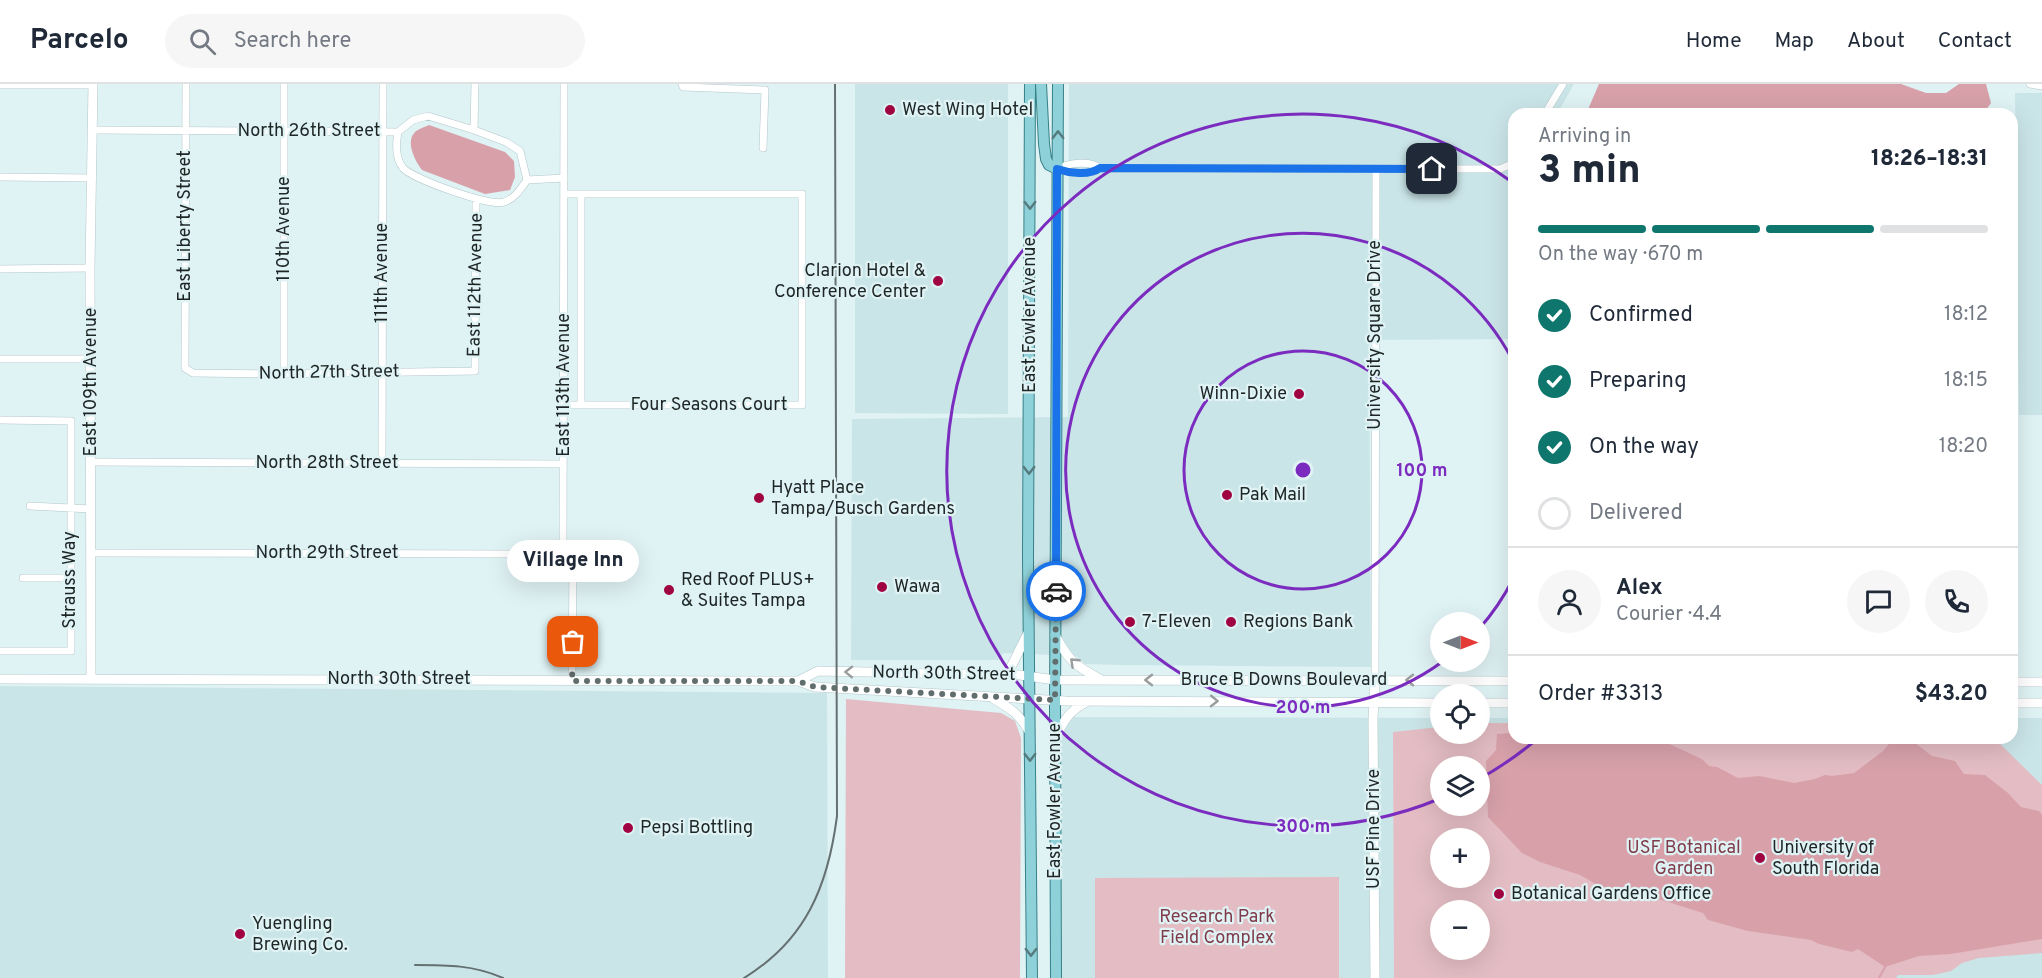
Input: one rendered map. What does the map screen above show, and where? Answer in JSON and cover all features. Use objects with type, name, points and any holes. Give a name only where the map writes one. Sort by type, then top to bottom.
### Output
[{"type":"main road","name":"East 109th Avenue","points":[[91,679],[90,268],[93,84]]},
{"type":"main road","name":"East Fowler Avenue","points":[[1030,84],[1029,676],[1032,978]]},
{"type":"main road","points":[[1041,84],[1045,153],[1049,165],[1057,169]]},
{"type":"main road","name":"East Fowler Avenue","points":[[1056,978],[1058,84]]},
{"type":"main road","points":[[1007,675],[1029,631]]},
{"type":"main road","points":[[1056,635],[1071,661],[1102,680]]},
{"type":"main road","name":"North 30th Street","points":[[798,681],[818,671],[1007,675],[1055,680]]},
{"type":"main road","name":"North 30th Street","points":[[0,679],[798,681],[815,687],[1030,698]]},
{"type":"main road","name":"Bruce B Downs Boulevard","points":[[1055,680],[1508,681]]},
{"type":"main road","name":"USF Pine Drive","points":[[1375,680],[1375,978]]},
{"type":"main road","points":[[2018,682],[2042,682]]},
{"type":"main road","points":[[989,697],[1011,708],[1024,721],[1030,732]]},
{"type":"main road","name":"Bruce B Downs Boulevard","points":[[1030,698],[1430,703]]},
{"type":"main road","points":[[1055,740],[1070,713],[1079,705],[1092,699]]},
{"type":"main road","points":[[1490,703],[1508,703]]},
{"type":"main road","points":[[2018,703],[2042,703]]},
{"type":"street","points":[[0,85],[93,84]]},
{"type":"street","name":"East Liberty Street","points":[[185,368],[186,84]]},
{"type":"street","name":"110th Avenue","points":[[284,84],[285,374]]},
{"type":"street","name":"111th Avenue","points":[[382,463],[383,84]]},
{"type":"street","points":[[474,130],[475,84]]},
{"type":"street","name":"East 113th Avenue","points":[[564,84],[563,554],[571,558],[573,563],[572,681]]},
{"type":"street","points":[[682,84],[683,87],[765,90],[763,148]]},
{"type":"street","points":[[1549,108],[1563,84]]},
{"type":"street","points":[[2030,84],[2042,86]]},
{"type":"street","name":"North 26th Street","points":[[92,130],[398,132],[413,120],[428,116],[506,142],[520,151],[527,180]]},
{"type":"street","points":[[398,132],[396,146],[403,168],[419,178],[476,200],[503,203],[517,194],[527,180],[564,178]]},
{"type":"street","points":[[1057,169],[1067,164],[1095,165],[1100,168],[1500,169],[1508,166]]},
{"type":"street","name":"University Square Drive","points":[[1375,680],[1376,169]]},
{"type":"street","points":[[0,177],[92,177]]},
{"type":"street","name":"Four Seasons Court","points":[[564,194],[802,194],[802,360],[802,405],[564,405]]},
{"type":"street","points":[[581,194],[581,405]]},
{"type":"street","name":"East 112th Avenue","points":[[475,371],[476,200]]},
{"type":"street","points":[[0,268],[90,268]]},
{"type":"street","points":[[0,359],[90,359]]},
{"type":"street","name":"North 27th Street","points":[[185,368],[193,373],[285,374],[475,371]]},
{"type":"street","name":"Strauss Way","points":[[0,420],[71,421],[71,651],[0,651]]},
{"type":"street","name":"North 28th Street","points":[[91,462],[563,464]]},
{"type":"street","points":[[30,506],[70,509]]},
{"type":"street","name":"Strauss Way","points":[[70,509],[91,508]]},
{"type":"street","name":"North 29th Street","points":[[91,553],[563,554]]},
{"type":"street","points":[[23,578],[70,578]]},
{"type":"shaded area","points":[[855,84],[1008,84],[1008,414],[855,413]]},
{"type":"shaded area","points":[[1069,84],[1574,84],[1560,108],[1508,108],[1508,339],[1369,340],[1371,667],[1085,664],[1076,656],[1003,653],[1000,660],[851,660],[852,419],[1068,417]]},
{"type":"shaded area","points":[[1599,84],[1901,84],[1926,93],[1946,93],[1959,84],[1986,84],[1991,103],[1987,108],[1589,108]]},
{"type":"shaded area","points":[[2015,93],[2042,93],[2042,415],[2019,415],[2018,108],[2015,108]]},
{"type":"shaded area","points":[[429,125],[505,152],[514,161],[515,177],[510,190],[485,194],[422,170],[414,157],[411,141],[415,132]]},
{"type":"shaded area","points":[[0,686],[827,693],[828,978],[0,978]]},
{"type":"shaded area","name":"USF Botanical Garden","points":[[1058,717],[1430,718],[1430,744],[1490,744],[1490,718],[1508,718],[1508,744],[2018,744],[2018,718],[2042,718],[2042,978],[1058,978]]},
{"type":"shaded area","points":[[1508,733],[1508,744],[1669,744],[1702,759],[1709,766],[1717,767],[1738,778],[1759,776],[1794,783],[1825,775],[1854,773],[1889,744],[1916,744],[1932,756],[1955,761],[1964,774],[1985,775],[2008,793],[2021,807],[2039,811],[2042,815],[2042,939],[1951,954],[1919,956],[1885,967],[1858,949],[1852,952],[1811,940],[1748,931],[1708,920],[1703,913],[1652,897],[1599,886],[1580,875],[1540,862],[1522,853],[1488,817],[1490,816],[1490,757],[1496,750],[1497,734]]},
{"type":"green space","points":[[846,699],[1001,713],[1015,721],[1021,738],[1020,978],[845,978]]},
{"type":"green space","name":"USF Botanical Garden","points":[[1490,723],[1508,723],[1508,744],[2000,744],[2042,785],[2042,953],[1979,958],[1962,963],[1951,971],[1933,975],[1898,975],[1896,978],[1394,978],[1393,732],[1430,728],[1430,744],[1490,744]]},
{"type":"green space","name":"Research Park Field Complex","points":[[1339,877],[1339,978],[1095,978],[1095,878]]},
{"type":"waterway","points":[[1879,978],[1885,967]]},
{"type":"railway","points":[[744,978],[783,946],[810,909],[827,866],[837,816],[835,84]]},
{"type":"railway","points":[[415,965],[471,968],[503,978]]},
{"type":"way so far","points":[[573,642],[572,681],[798,681],[815,687],[1055,700],[1056,591]]},
{"type":"place","name":"West Wing Hotel","points":[[890,110]]},
{"type":"place","name":"Clarion Hotel & Conference Center","points":[[938,281]]},
{"type":"place","name":"Winn-Dixie","points":[[1299,394]]},
{"type":"place","name":"Pak Mail","points":[[1227,495]]},
{"type":"place","name":"Hyatt Place Tampa/Busch Gardens","points":[[759,498]]},
{"type":"place","name":"Wawa","points":[[882,587]]},
{"type":"place","name":"Red Roof PLUS+ & Suites Tampa","points":[[669,590]]},
{"type":"place","name":"7-Eleven","points":[[1130,622]]},
{"type":"place","name":"Regions Bank","points":[[1231,622]]},
{"type":"place","name":"Village Inn","points":[[573,642]]},
{"type":"place","name":"Pepsi Bottling","points":[[628,828]]},
{"type":"place","name":"University of South Florida","points":[[1760,858]]},
{"type":"place","name":"Botanical Gardens Office","points":[[1499,894]]},
{"type":"place","name":"Yuengling Brewing Co.","points":[[240,934]]},
{"type":"route","points":[[1056,591],[1057,169],[1066,172],[1094,172],[1100,168],[1432,169]]}]
